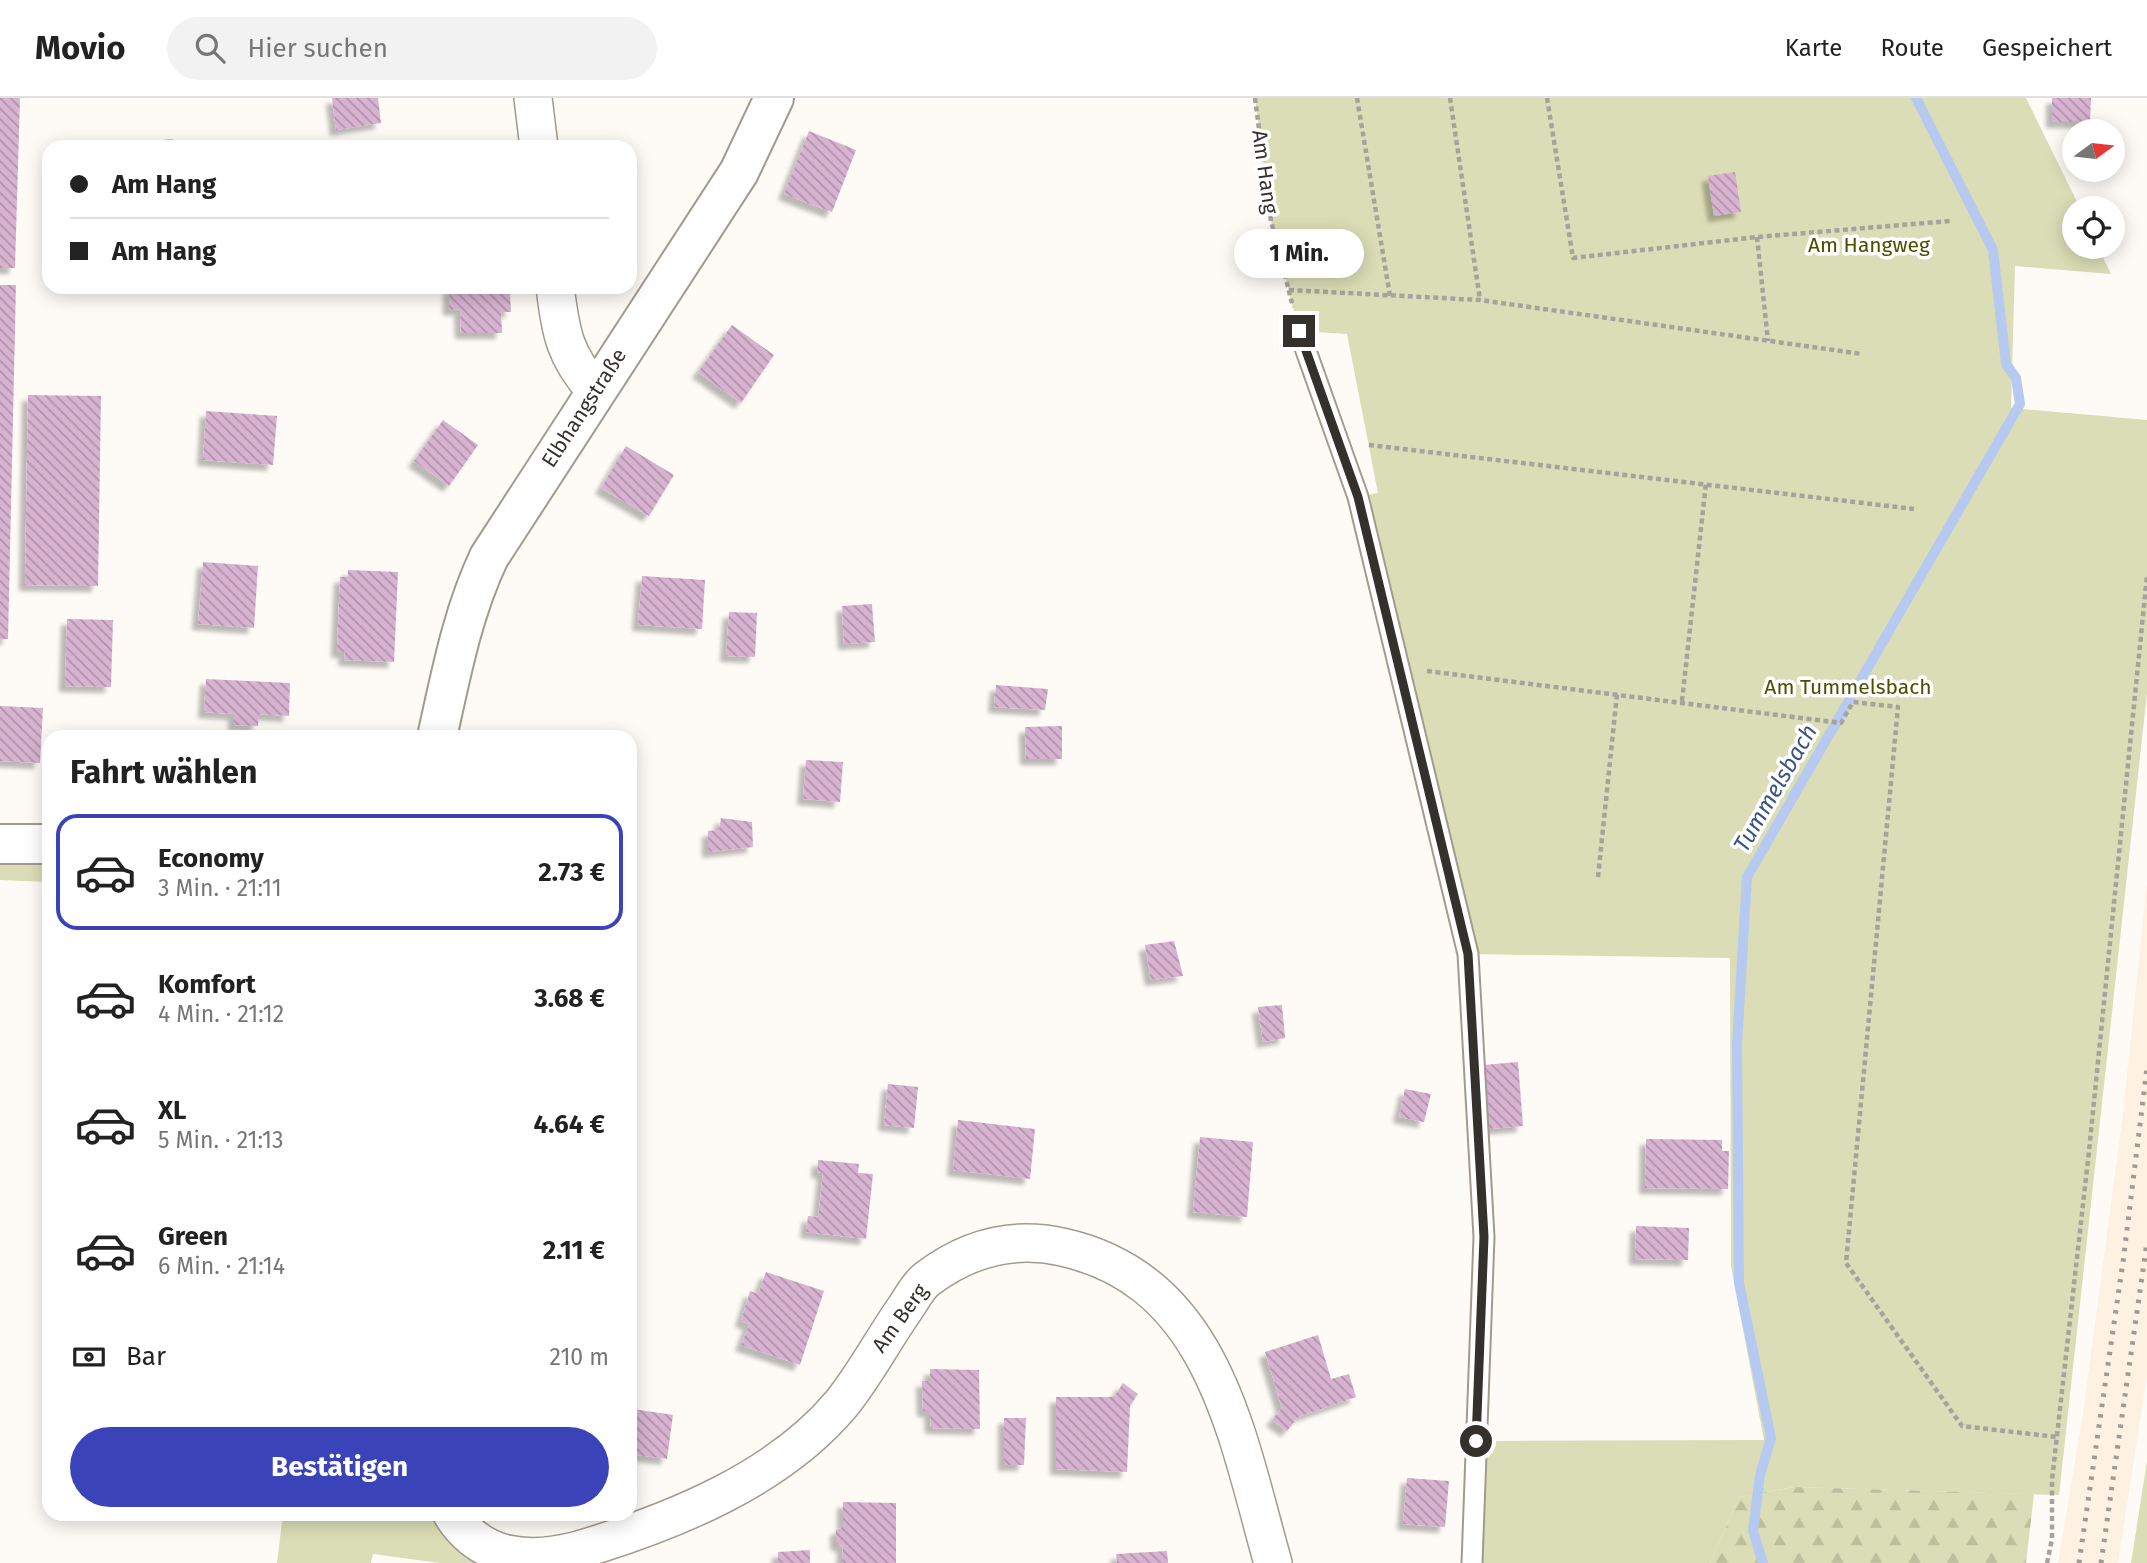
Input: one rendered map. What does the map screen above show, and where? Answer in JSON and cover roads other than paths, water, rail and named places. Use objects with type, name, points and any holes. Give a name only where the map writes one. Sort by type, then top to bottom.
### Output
[{"type":"street","points":[[533,98],[538,140]]},
{"type":"street","name":"Elbhangstraße","points":[[439,730],[472,592],[489,557],[739,172],[774,98]]},
{"type":"street","points":[[556,294],[561,337],[575,367],[595,390]]},
{"type":"street","points":[[0,844],[42,844]]},
{"type":"street","name":"Am Berg","points":[[456,1521],[464,1533],[494,1552],[534,1559],[573,1557],[651,1528],[720,1497],[803,1442],[842,1402],[924,1281],[956,1261],[996,1245],[1032,1240],[1078,1250],[1127,1274],[1164,1298],[1195,1338],[1214,1375],[1234,1426],[1273,1563]]},
{"type":"lane","points":[[1299,331],[1358,497],[1468,954],[1484,1237],[1472,1563]]},
{"type":"waterway","name":"Tummelsbach","points":[[1763,1563],[1753,1531],[1760,1475],[1771,1438],[1739,1283],[1737,1045],[1747,877],[2020,404],[2016,378],[2006,364],[1993,250],[1916,98]]},
{"type":"railway","points":[[2079,1563],[2123,1262],[2147,1068]]},
{"type":"railway","points":[[2101,1563],[2147,1242]]},
{"type":"park label","name":"Am Hangweg","points":[[1869,245]]},
{"type":"park label","name":"Am Tummelsbach","points":[[1848,687]]}]
